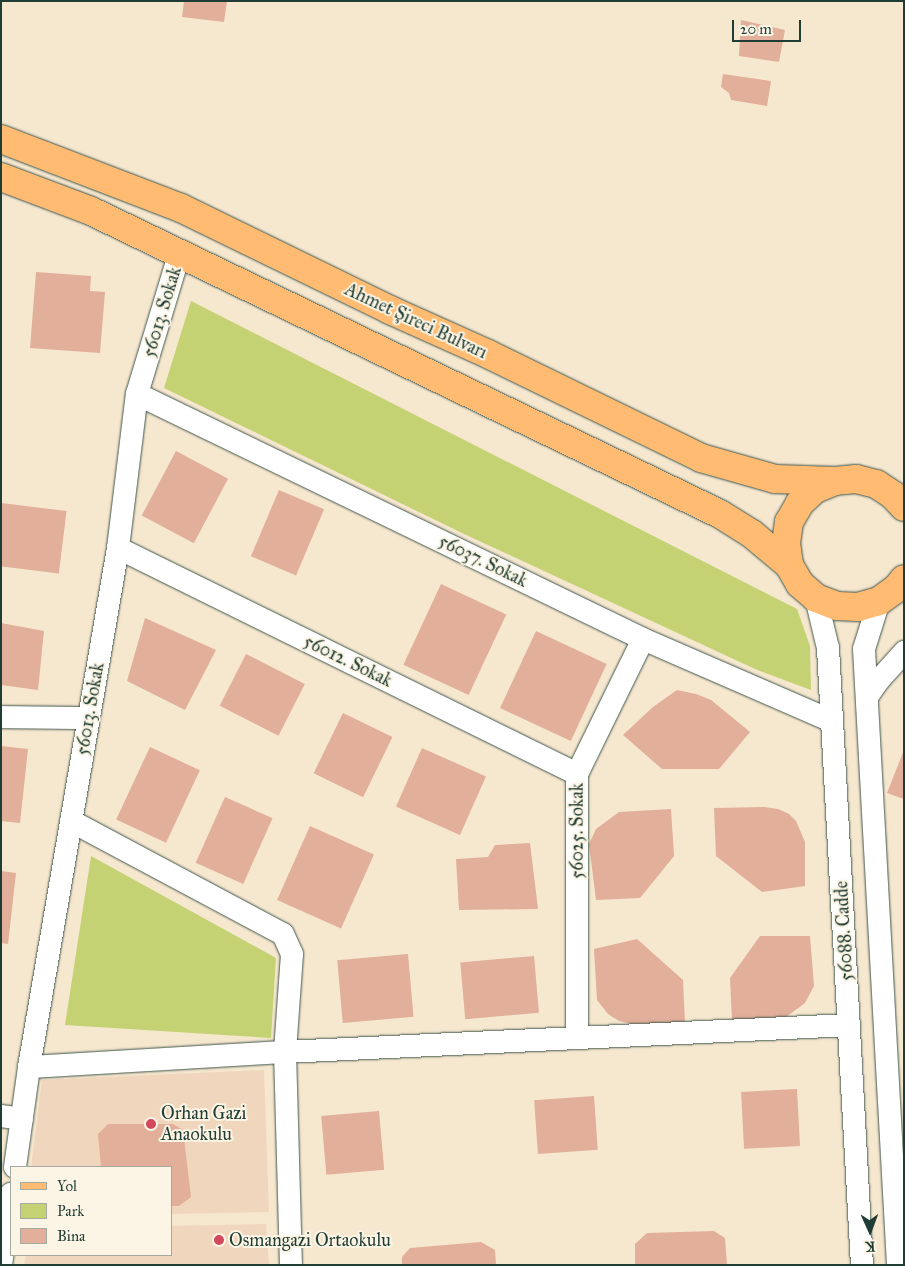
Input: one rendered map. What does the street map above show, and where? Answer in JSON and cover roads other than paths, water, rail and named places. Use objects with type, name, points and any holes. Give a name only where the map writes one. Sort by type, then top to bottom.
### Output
[{"type":"main road","name":"Ahmet Şireci Bulvarı","points":[[1,139],[180,208],[390,310],[488,354],[701,458],[775,479],[835,481],[856,479],[876,484],[893,495],[904,507]]},
{"type":"main road","points":[[1,177],[91,211],[720,514],[752,534],[789,565],[800,584],[816,598],[837,606],[858,607],[896,588]]},
{"type":"main road","points":[[789,565],[786,543],[789,522],[800,503],[815,489],[835,481]]},
{"type":"street","name":"56013. Sokak","points":[[15,1166],[12,1118],[30,1067],[118,548],[137,394],[179,255]]},
{"type":"street","name":"56037. Sokak","points":[[137,394],[643,639],[832,721]]},
{"type":"street","name":"56012. Sokak","points":[[118,548],[577,774]]},
{"type":"street","name":"56088. Cadde","points":[[896,588],[864,649],[898,1265]]},
{"type":"street","name":"56088. Cadde","points":[[816,598],[828,648],[862,1265]]},
{"type":"street","name":"56025. Sokak","points":[[577,1038],[577,774],[643,639]]},
{"type":"street","points":[[867,697],[899,662]]},
{"type":"street","points":[[1,717],[88,718]]},
{"type":"street","points":[[71,821],[282,934],[292,954],[285,1052],[291,1265]]},
{"type":"street","points":[[30,1067],[285,1052],[849,1025]]},
{"type":"street","points":[[1,1265],[10,1201]]},
{"type":"place","name":"Orhan Gazi Anaokulu","points":[[151,1124]]},
{"type":"place","name":"Osmangazi Ortaokulu","points":[[219,1240]]}]
